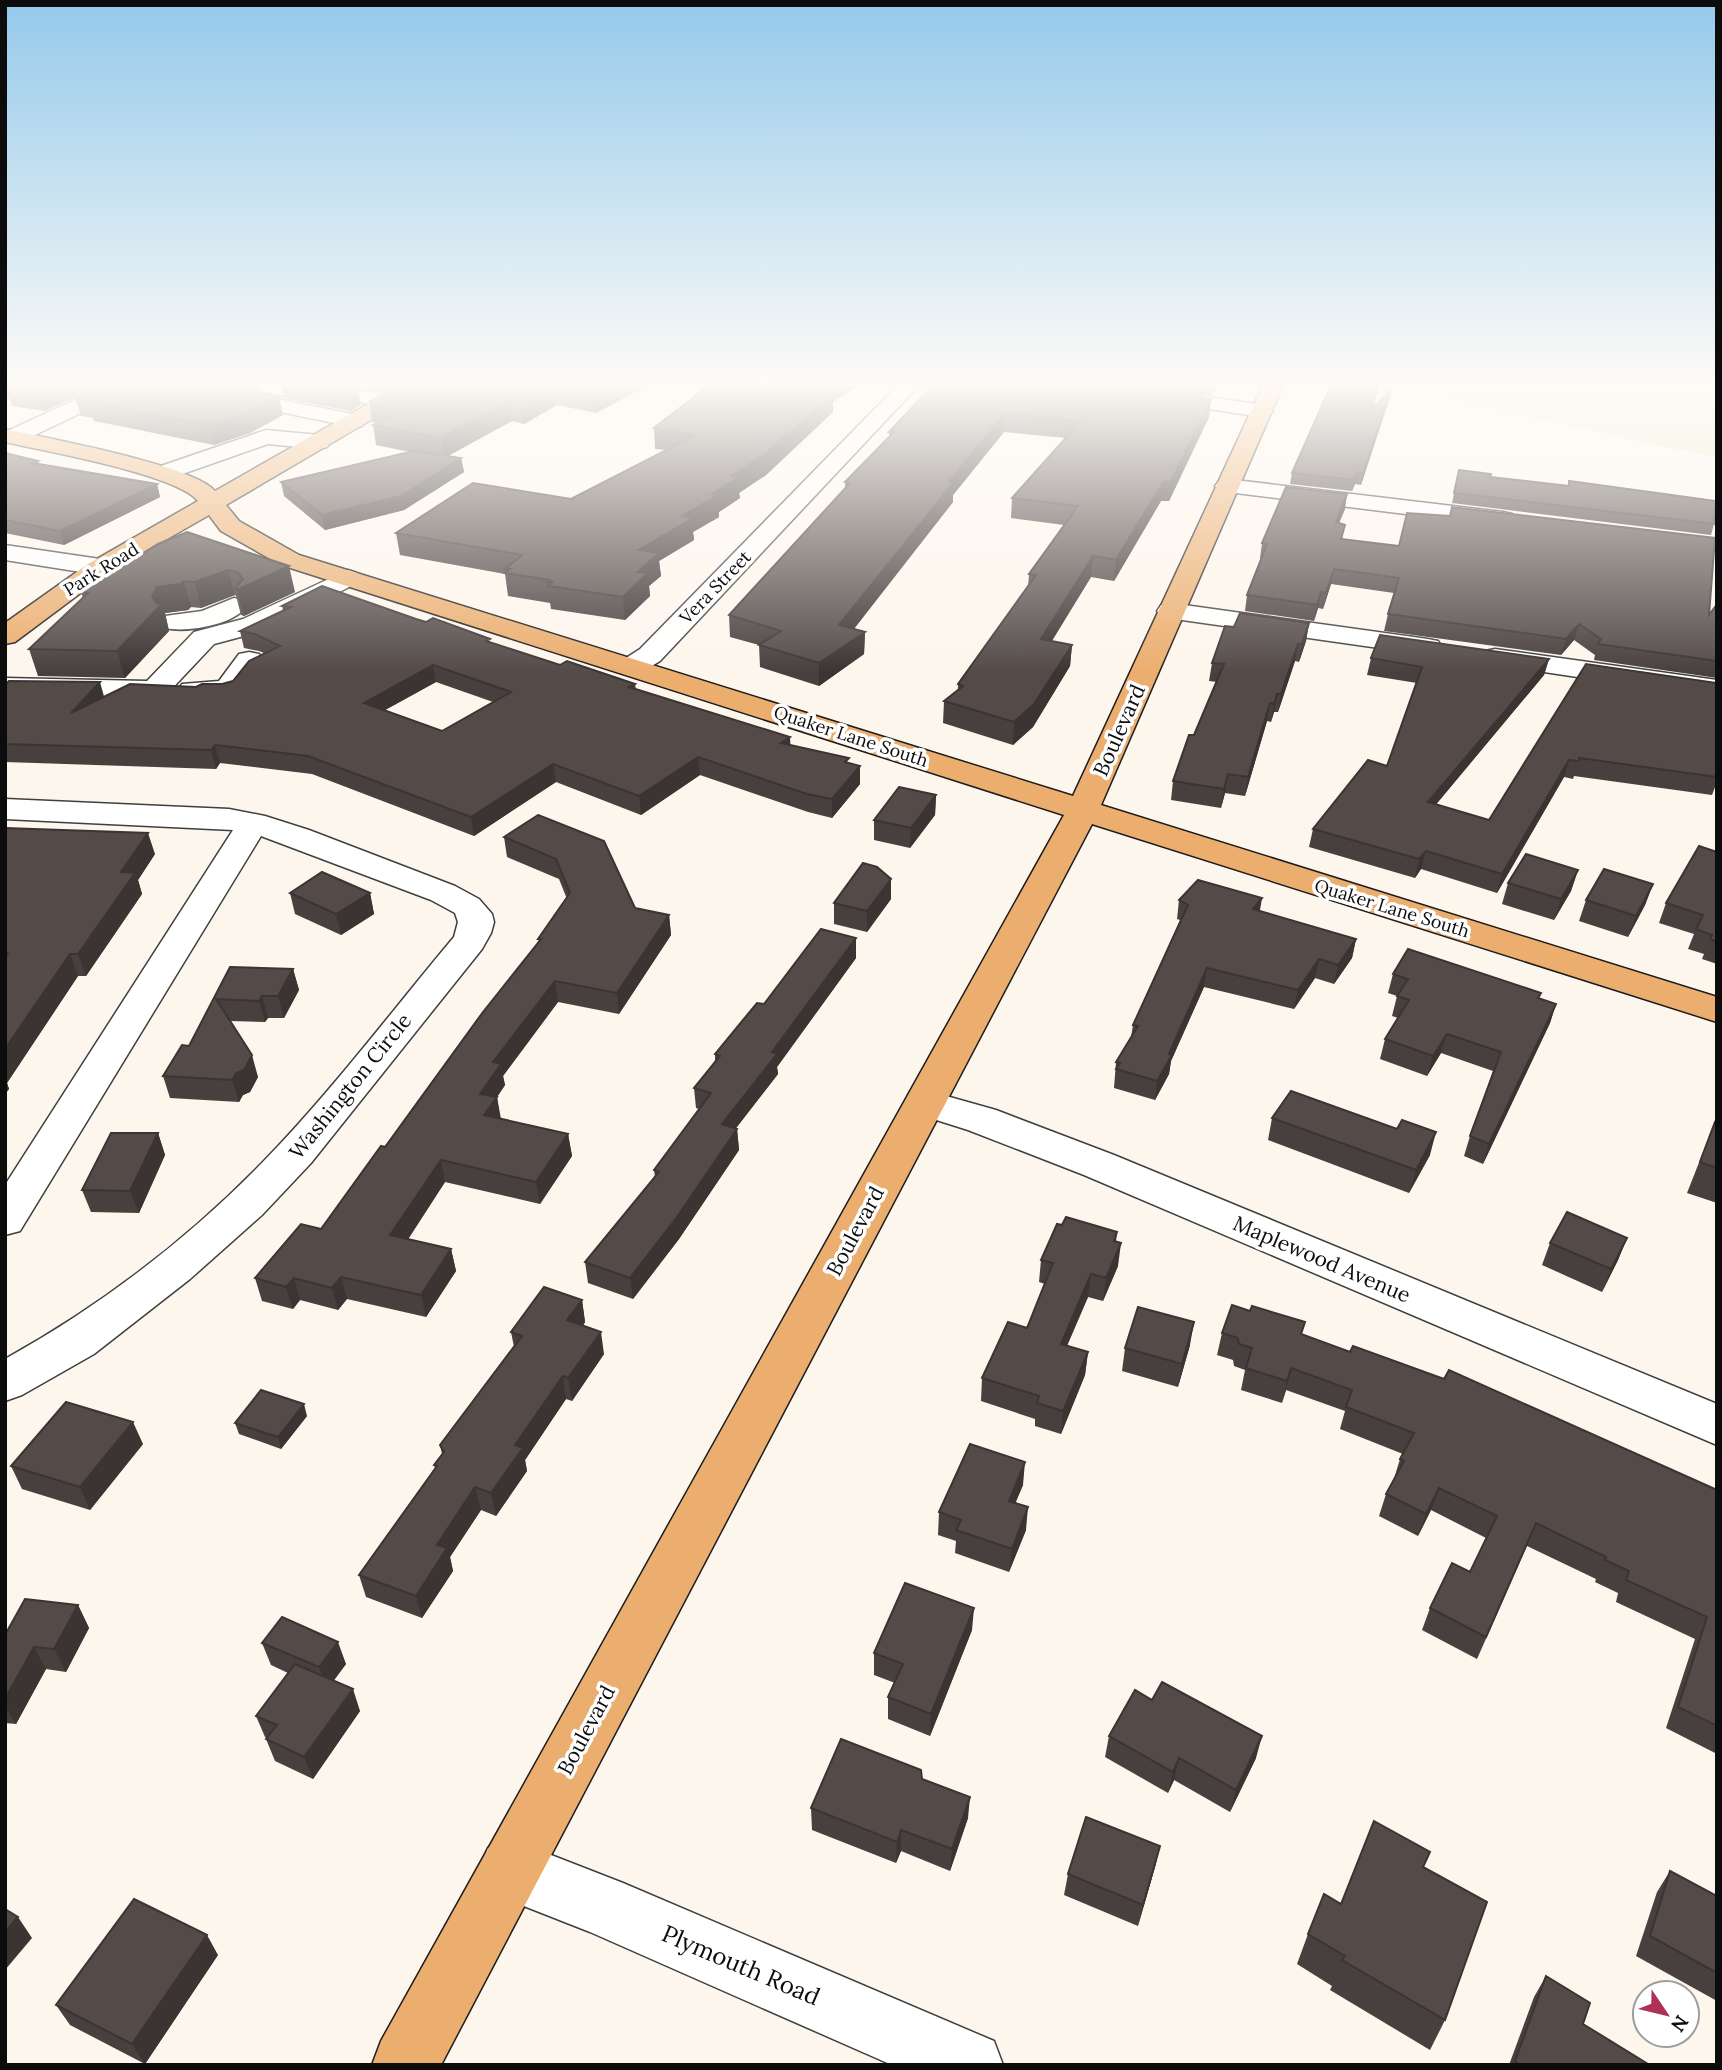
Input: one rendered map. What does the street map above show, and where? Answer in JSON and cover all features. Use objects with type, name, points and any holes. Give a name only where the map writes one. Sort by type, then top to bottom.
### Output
[{"type":"main road","name":"Quaker Lane South","points":[[177,480],[201,489],[230,526],[289,560],[633,666],[1717,1010]]},
{"type":"main road","name":"Park Road","points":[[5,636],[69,587],[252,480]]},
{"type":"main road","name":"Boulevard","points":[[405,2065],[1082,810],[1118,736],[1170,611],[1230,480]]},
{"type":"main road","points":[[131,549],[205,540],[260,544]]},
{"type":"street","name":"Vera Street","points":[[633,666],[650,655],[818,480]]},
{"type":"street","points":[[1227,486],[1523,522]]},
{"type":"street","points":[[5,552],[100,568]]},
{"type":"street","points":[[281,583],[315,568]]},
{"type":"street","points":[[5,575],[69,587]]},
{"type":"street","points":[[155,690],[204,638],[253,625],[348,578]]},
{"type":"street","points":[[174,622],[208,618],[257,595]]},
{"type":"street","points":[[1170,611],[1717,689]]},
{"type":"street","points":[[5,687],[227,690],[249,660]]},
{"type":"street","name":"Washington Circle","points":[[5,809],[229,819],[253,823],[298,837],[463,903],[472,911],[476,920],[475,931],[296,1153],[247,1204],[174,1267],[77,1341],[5,1382]]},
{"type":"street","points":[[5,1220],[253,823]]},
{"type":"street","name":"Maplewood Avenue","points":[[925,1102],[982,1120],[1112,1171],[1717,1425]]},
{"type":"street","name":"Plymouth Road","points":[[510,1870],[614,1910],[970,2065]]},
{"type":"building","points":[[5,480],[131,480],[157,484],[60,531],[5,520]]},
{"type":"building","points":[[291,480],[427,480],[401,496],[322,515],[281,482]]},
{"type":"building","points":[[609,480],[735,480],[712,494],[718,495],[682,516],[693,518],[639,550],[659,553],[638,572],[648,573],[623,597],[548,586],[552,582],[548,582],[550,580],[505,573],[510,569],[505,569],[522,555],[396,533],[473,483],[571,499]]},
{"type":"building","points":[[847,480],[951,480],[949,482],[954,482],[839,625],[865,632],[819,663],[759,645],[781,631],[729,615],[850,483],[845,482]]},
{"type":"building","points":[[1028,480],[1172,480],[1163,482],[1116,560],[1093,556],[1041,639],[1072,645],[1034,704],[1014,722],[944,701],[963,686],[958,684],[1036,575],[1029,574],[1078,506],[1012,498]]},
{"type":"building","points":[[1457,480],[1513,480],[1569,486],[1569,481],[1716,501],[1714,524],[1454,493]]},
{"type":"building","points":[[1286,487],[1347,494],[1336,522],[1345,525],[1341,539],[1399,546],[1407,513],[1450,516],[1452,507],[1715,538],[1709,615],[1717,604],[1717,661],[1598,644],[1601,639],[1579,624],[1566,639],[1388,614],[1399,578],[1334,569],[1326,593],[1321,592],[1317,605],[1247,595],[1267,544],[1262,543]]},
{"type":"building","points":[[187,532],[289,566],[237,590],[235,589],[243,579],[237,572],[228,570],[195,582],[184,581],[181,584],[157,587],[152,597],[161,605],[117,651],[29,649],[88,593],[81,592],[113,568],[119,568],[158,544]]},
{"type":"building","points":[[322,586],[426,622],[433,618],[490,639],[486,641],[560,665],[567,661],[635,684],[629,687],[790,737],[781,743],[849,758],[845,762],[860,766],[832,799],[807,794],[698,757],[639,796],[553,764],[471,817],[308,756],[215,745],[211,750],[5,744],[5,685],[9,681],[100,682],[71,713],[130,684],[196,687],[233,681],[249,661],[280,646],[255,634],[240,631],[291,607],[282,606]],"holes":[[[433,665],[511,692],[442,731],[364,703]]]},
{"type":"building","points":[[1240,613],[1309,623],[1302,644],[1298,644],[1281,694],[1277,694],[1274,704],[1270,703],[1248,777],[1228,774],[1224,789],[1173,781],[1189,735],[1194,735],[1224,664],[1212,663],[1225,626],[1234,627]]},
{"type":"building","points":[[1380,635],[1549,659],[1428,802],[1489,820],[1586,664],[1717,683],[1717,777],[1579,758],[1579,761],[1569,760],[1502,874],[1426,851],[1419,859],[1313,829],[1368,760],[1387,766],[1422,667],[1371,658]]},
{"type":"building","points":[[899,787],[936,795],[911,828],[874,820]]},
{"type":"building","points":[[538,815],[604,841],[635,908],[669,915],[617,993],[555,981],[493,1062],[501,1064],[480,1094],[497,1097],[484,1115],[568,1134],[536,1182],[441,1160],[390,1235],[451,1249],[421,1295],[341,1277],[332,1288],[294,1278],[286,1287],[255,1278],[301,1224],[321,1229],[381,1146],[385,1147],[483,1012],[541,939],[538,939],[570,893],[556,859],[504,837]]},
{"type":"building","points":[[5,828],[148,833],[121,872],[135,873],[78,954],[70,954],[5,1049],[5,958],[8,954],[5,952]]},
{"type":"building","points":[[1699,846],[1717,852],[1717,942],[1710,939],[1712,935],[1696,929],[1703,915],[1666,903]]},
{"type":"building","points":[[1526,854],[1578,870],[1561,899],[1508,883]]},
{"type":"building","points":[[863,863],[877,867],[891,879],[867,911],[834,903]]},
{"type":"building","points":[[1604,869],[1653,884],[1636,916],[1586,900]]},
{"type":"building","points":[[322,872],[370,893],[336,914],[290,893]]},
{"type":"building","points":[[1198,880],[1262,898],[1253,909],[1356,939],[1338,965],[1319,959],[1298,990],[1207,968],[1169,1054],[1172,1055],[1157,1081],[1116,1069],[1120,1063],[1116,1062],[1138,1026],[1133,1025],[1188,905],[1179,900]]},
{"type":"building","points":[[821,929],[856,938],[772,1052],[777,1054],[722,1124],[737,1129],[677,1217],[630,1278],[585,1262],[659,1172],[654,1170],[711,1093],[694,1088],[720,1056],[715,1054],[757,1003],[764,1004]]},
{"type":"building","points":[[1408,949],[1541,993],[1538,998],[1556,1004],[1489,1144],[1470,1136],[1501,1052],[1447,1034],[1433,1056],[1385,1039],[1409,1000],[1397,996],[1408,979],[1393,974]]},
{"type":"building","points":[[230,967],[293,969],[278,996],[262,996],[259,1001],[216,999],[252,1055],[244,1070],[236,1073],[232,1080],[163,1076],[182,1045],[189,1046]]},
{"type":"building","points":[[1291,1091],[1397,1129],[1402,1120],[1436,1132],[1416,1170],[1272,1118]]},
{"type":"building","points":[[1715,1122],[1717,1123],[1717,1168],[1700,1162]]},
{"type":"building","points":[[111,1133],[158,1133],[130,1191],[82,1190]]},
{"type":"building","points":[[1567,1212],[1627,1238],[1611,1269],[1550,1243]]},
{"type":"building","points":[[1066,1217],[1117,1232],[1114,1241],[1121,1243],[1106,1278],[1091,1274],[1061,1344],[1088,1352],[1063,1411],[1037,1403],[1039,1396],[982,1378],[1008,1322],[1027,1328],[1053,1263],[1041,1260],[1057,1224],[1062,1225]]},
{"type":"building","points":[[544,1287],[582,1300],[567,1320],[601,1332],[568,1378],[563,1376],[515,1445],[523,1448],[491,1493],[475,1487],[437,1545],[447,1548],[416,1596],[359,1575],[437,1466],[434,1465],[444,1452],[440,1445],[522,1336],[511,1332]]},
{"type":"building","points":[[1232,1305],[1250,1311],[1252,1306],[1305,1322],[1301,1334],[1350,1352],[1353,1346],[1444,1379],[1449,1370],[1717,1490],[1717,1726],[1678,1707],[1707,1617],[1626,1580],[1629,1571],[1536,1523],[1486,1637],[1430,1608],[1452,1563],[1470,1572],[1497,1516],[1439,1488],[1426,1514],[1386,1494],[1404,1461],[1400,1459],[1414,1433],[1346,1407],[1352,1390],[1291,1368],[1287,1381],[1246,1368],[1252,1348],[1239,1344],[1238,1338],[1222,1333]]},
{"type":"building","points":[[1138,1307],[1194,1322],[1182,1364],[1125,1348]]},
{"type":"building","points":[[261,1390],[304,1404],[278,1437],[235,1423]]},
{"type":"building","points":[[66,1402],[133,1422],[80,1487],[11,1466]]},
{"type":"building","points":[[970,1444],[1025,1462],[1009,1501],[1028,1507],[1012,1549],[956,1530],[961,1520],[939,1512]]},
{"type":"building","points":[[905,1583],[974,1608],[931,1714],[888,1697],[903,1664],[874,1653]]},
{"type":"building","points":[[25,1599],[78,1605],[54,1649],[34,1647],[5,1699],[5,1635]]},
{"type":"building","points":[[282,1617],[338,1642],[319,1667],[262,1643]]},
{"type":"building","points":[[295,1664],[353,1689],[304,1757],[266,1739],[277,1725],[256,1716]]},
{"type":"building","points":[[1162,1682],[1262,1736],[1236,1790],[1179,1758],[1173,1772],[1109,1736],[1135,1690],[1152,1700]]},
{"type":"building","points":[[841,1739],[921,1770],[922,1779],[970,1797],[952,1849],[901,1830],[897,1842],[811,1808]]},
{"type":"building","points":[[1086,1817],[1160,1846],[1143,1905],[1068,1874]]},
{"type":"building","points":[[1374,1821],[1430,1852],[1423,1867],[1487,1902],[1445,2020],[1342,1960],[1345,1956],[1308,1934],[1324,1894],[1341,1904]]},
{"type":"building","points":[[1670,1871],[1717,1896],[1717,1973],[1650,1936]]},
{"type":"building","points":[[134,1899],[207,1935],[132,2044],[56,2005]]},
{"type":"building","points":[[5,1909],[18,1917],[5,1932]]},
{"type":"building","points":[[1546,1976],[1590,2003],[1583,2024],[1648,2065],[1520,2065],[1515,2061]]}]
